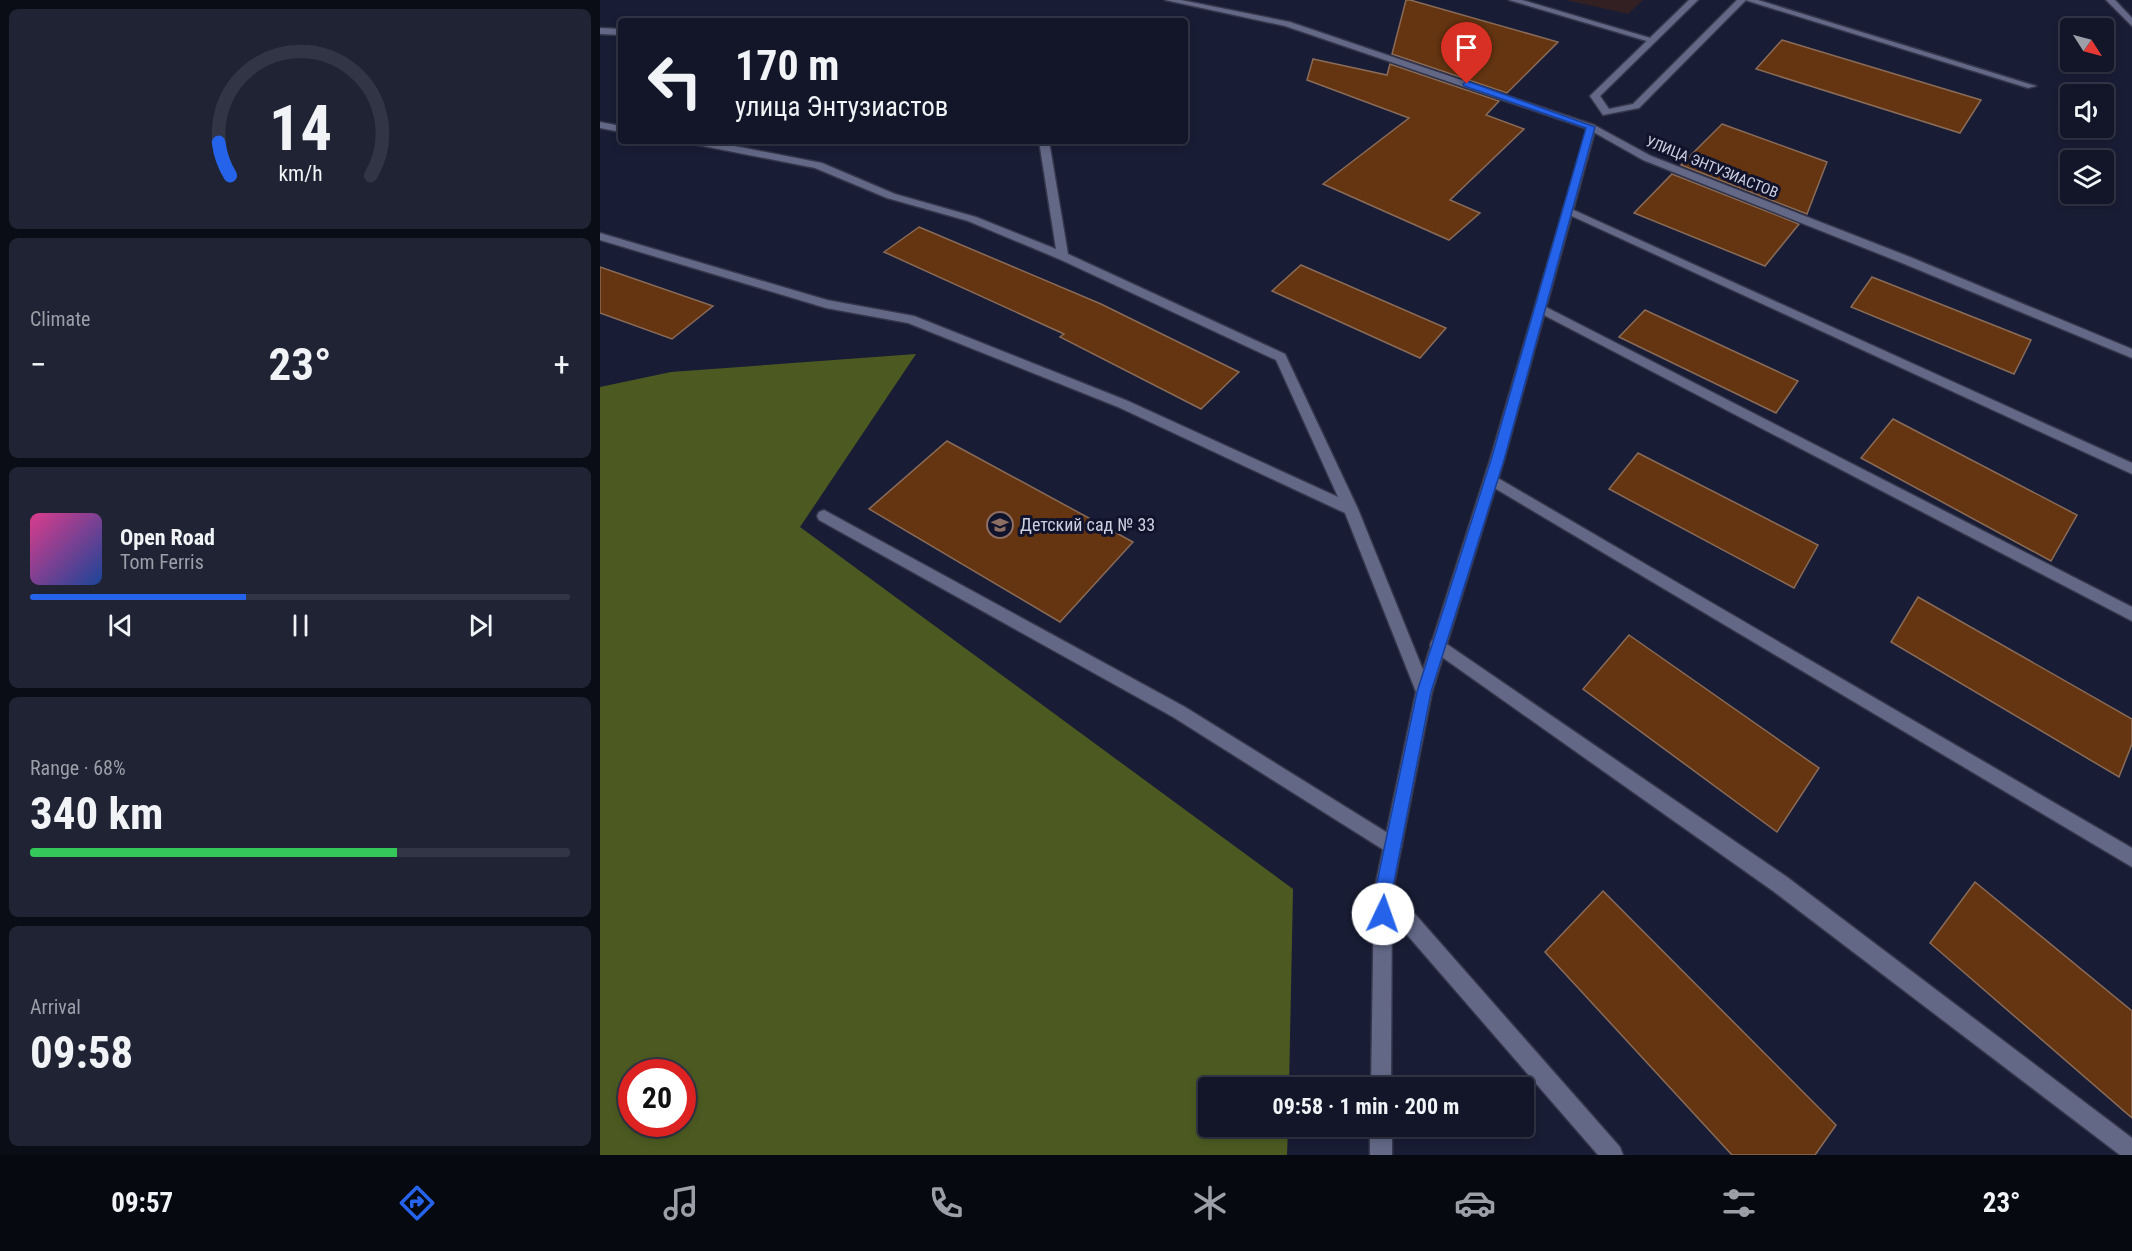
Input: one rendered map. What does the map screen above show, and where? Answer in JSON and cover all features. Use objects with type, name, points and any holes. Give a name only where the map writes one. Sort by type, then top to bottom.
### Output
[{"type":"street","name":"УЛИЦА ЭНТУЗИАСТОВ","points":[[1169,0],[1287,24],[1591,127],[1647,158],[1906,260],[2132,354]]},
{"type":"street","points":[[1513,0],[1653,40]]},
{"type":"street","points":[[1606,112],[1595,96],[1694,0]]},
{"type":"street","points":[[1381,1077],[1383,892],[1424,692],[1491,479],[1591,127],[1606,112],[1636,106],[1742,0]]},
{"type":"street","points":[[1749,0],[2031,86]]},
{"type":"street","points":[[2110,0],[2132,22]]},
{"type":"street","points":[[600,31],[618,32]]},
{"type":"street","points":[[600,125],[618,128]]},
{"type":"street","points":[[709,144],[818,165],[891,196],[972,219],[1063,256],[1281,357],[1351,509],[1424,692]]},
{"type":"street","points":[[1044,144],[1063,256]]},
{"type":"street","points":[[1567,210],[2132,469]]},
{"type":"street","points":[[600,236],[826,304],[910,319],[1123,404],[1351,509]]},
{"type":"street","points":[[1540,308],[2132,614]]},
{"type":"street","points":[[1491,479],[2132,858]]},
{"type":"street","points":[[824,516],[1179,712],[1393,846]]},
{"type":"street","points":[[1438,645],[1780,884],[2132,1151]]},
{"type":"street","points":[[1383,892],[1612,1155]]},
{"type":"street","points":[[1381,1137],[1381,1155]]},
{"type":"shaded area","points":[[1566,0],[1643,0],[1628,14]]},
{"type":"green space","points":[[916,354],[800,527],[1293,889],[1289,1077],[1198,1077],[1198,1137],[1288,1137],[1287,1155],[600,1155],[600,387],[671,372]]},
{"type":"building","points":[[1406,0],[1558,42],[1507,93],[1392,54]]},
{"type":"building","points":[[1782,40],[1981,100],[1960,133],[1756,69]]},
{"type":"building","points":[[1313,59],[1387,75],[1390,64],[1499,101],[1486,115],[1524,129],[1450,200],[1480,213],[1449,240],[1323,184],[1409,118],[1307,80]]},
{"type":"building","points":[[1722,124],[1827,162],[1807,214],[1681,165]]},
{"type":"building","points":[[1672,174],[1799,224],[1765,266],[1634,213]]},
{"type":"building","points":[[919,227],[1101,304],[1239,372],[1201,409],[1060,337],[1064,334],[884,252]]},
{"type":"building","points":[[1301,265],[1446,328],[1420,358],[1272,291]]},
{"type":"building","points":[[600,267],[713,306],[672,339],[600,313]]},
{"type":"building","points":[[1872,277],[2031,340],[2014,374],[1851,307]]},
{"type":"building","points":[[1645,310],[1798,381],[1776,413],[1619,337]]},
{"type":"building","points":[[1893,419],[2077,515],[2051,561],[1861,458]]},
{"type":"building","name":"Детский сад № 33","points":[[947,441],[1133,542],[1060,622],[869,509]]},
{"type":"building","points":[[1638,453],[1818,545],[1794,588],[1609,489]]},
{"type":"building","points":[[1918,597],[2132,719],[2132,744],[2119,777],[1891,642]]},
{"type":"building","points":[[1629,635],[1819,768],[1777,832],[1583,689]]},
{"type":"building","points":[[1975,882],[2132,1011],[2132,1118],[1930,943]]},
{"type":"building","points":[[1603,891],[1836,1125],[1815,1155],[1732,1155],[1545,952]]},
{"type":"place","name":"Детский сад № 33","points":[[1000,525]]},
{"type":"route","points":[[1383,914],[1383,892],[1424,692],[1497,460],[1591,127],[1467,84]]}]
